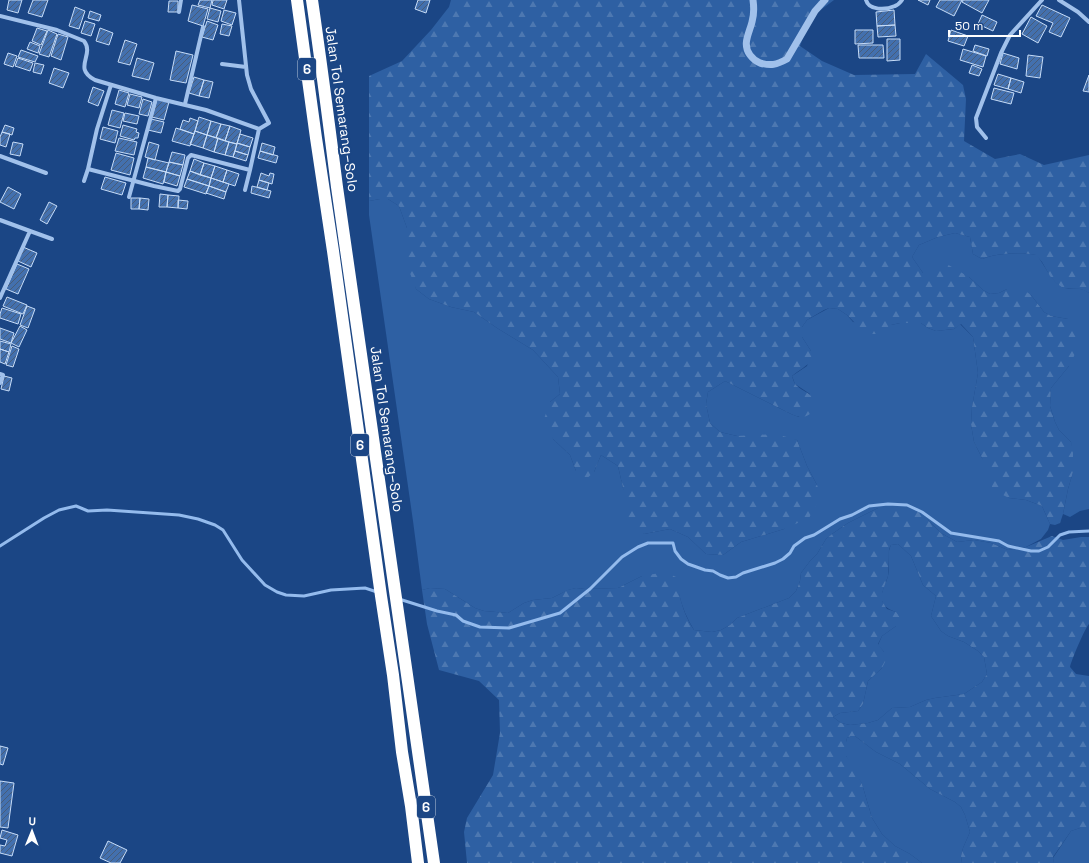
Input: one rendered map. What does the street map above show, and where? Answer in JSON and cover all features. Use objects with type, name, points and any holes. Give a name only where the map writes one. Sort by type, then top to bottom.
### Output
[{"type":"highway","name":"Jalan Tol Semarang–Solo","points":[[297,0],[393,675],[402,752],[411,806],[418,863]]},
{"type":"highway","name":"Jalan Tol Semarang–Solo","points":[[312,0],[330,137],[434,863]]},
{"type":"street","points":[[179,12],[181,0]]},
{"type":"street","points":[[239,0],[246,67],[251,89],[269,123],[259,129],[245,190]]},
{"type":"street","points":[[753,0],[753,16],[746,48],[748,53],[755,61],[769,65],[780,63],[786,59],[815,11],[825,0]]},
{"type":"street","points":[[866,0],[872,7],[883,9],[894,6],[902,0]]},
{"type":"street","points":[[986,138],[977,127],[976,118],[1001,53],[1015,28],[1042,0]]},
{"type":"street","points":[[1059,0],[1078,12],[1089,22]]},
{"type":"street","points":[[0,16],[57,30],[84,42],[87,45],[88,50],[84,66],[88,77],[156,98],[206,110],[259,129]]},
{"type":"street","points":[[185,104],[203,27]]},
{"type":"street","points":[[222,64],[246,67]]},
{"type":"street","points":[[84,181],[110,85]]},
{"type":"street","points":[[129,197],[156,98]]},
{"type":"street","points":[[88,169],[179,191],[188,158],[191,155],[250,170]]},
{"type":"street","points":[[0,156],[46,173]]},
{"type":"street","points":[[0,220],[52,239]]},
{"type":"street","points":[[0,298],[30,231]]},
{"type":"street","points":[[0,374],[3,375],[0,383]]},
{"type":"green space","points":[[451,0],[834,0],[810,18],[800,46],[822,61],[854,75],[915,74],[926,54],[963,85],[966,99],[964,141],[995,159],[1020,154],[1044,165],[1089,155],[1089,293],[1081,289],[1063,288],[1056,283],[1036,255],[995,255],[982,259],[973,254],[970,237],[955,233],[938,237],[919,245],[912,257],[923,273],[945,263],[969,277],[983,290],[990,294],[999,293],[1007,289],[1024,290],[1031,295],[1044,312],[1051,316],[1068,319],[1075,324],[1079,341],[1076,352],[1069,366],[1051,388],[1050,406],[1055,422],[1059,430],[1071,442],[1073,451],[1073,472],[1060,523],[1055,525],[1050,524],[1042,506],[1026,500],[1009,498],[993,490],[982,458],[974,442],[971,424],[972,407],[978,373],[973,337],[961,324],[954,329],[936,331],[921,323],[900,323],[891,325],[876,334],[866,334],[847,315],[838,309],[829,308],[807,320],[802,327],[802,337],[811,351],[812,360],[792,376],[796,385],[809,394],[813,399],[815,410],[812,413],[804,417],[795,416],[725,381],[708,392],[706,404],[710,423],[720,432],[737,436],[776,434],[797,440],[821,496],[809,518],[784,529],[741,542],[723,555],[706,554],[688,537],[670,529],[644,534],[628,521],[618,466],[601,455],[594,472],[584,481],[576,471],[570,455],[553,439],[544,419],[550,402],[560,394],[558,377],[533,350],[474,312],[451,307],[429,299],[416,289],[405,260],[407,228],[399,206],[388,199],[369,201],[369,76],[402,61],[431,30],[449,7]]},
{"type":"green space","points":[[388,199],[399,206],[407,228],[407,242],[416,289],[429,299],[451,307],[474,312],[533,350],[558,377],[560,394],[550,402],[553,439],[570,455],[576,471],[594,472],[601,455],[618,466],[623,488],[644,534],[670,529],[688,537],[706,554],[723,555],[741,542],[784,529],[817,485],[807,466],[797,440],[737,436],[720,432],[710,423],[706,404],[708,392],[725,381],[799,417],[810,394],[795,384],[792,376],[807,366],[811,351],[802,337],[802,327],[807,320],[829,308],[838,309],[847,315],[853,322],[891,325],[900,323],[921,323],[936,331],[954,329],[960,324],[973,337],[978,373],[972,407],[971,424],[974,442],[982,458],[1009,498],[1026,500],[1042,506],[1050,524],[1048,530],[1041,539],[1026,547],[1008,550],[991,543],[974,540],[957,542],[941,533],[928,520],[878,508],[848,523],[826,539],[817,554],[801,573],[796,591],[789,598],[737,618],[730,625],[721,630],[712,632],[694,630],[685,613],[679,594],[642,576],[618,588],[576,588],[568,590],[552,598],[533,600],[524,603],[508,613],[484,611],[475,608],[445,589],[430,588],[422,590],[369,215],[369,201]]},
{"type":"green space","points":[[955,233],[970,237],[973,254],[982,259],[995,255],[1037,255],[1053,279],[1061,286],[1065,288],[1082,289],[1089,293],[1089,509],[1080,511],[1070,517],[1063,514],[1073,472],[1071,442],[1059,430],[1050,406],[1051,388],[1069,366],[1068,319],[1051,316],[1044,312],[1031,295],[1007,289],[999,293],[990,294],[983,290],[969,277],[923,273],[912,257],[919,245],[938,237]]},
{"type":"green space","points":[[878,508],[914,508],[941,533],[957,542],[974,540],[991,543],[1008,550],[1026,547],[1052,536],[1063,540],[1089,537],[1089,624],[1078,645],[1070,667],[1076,674],[1089,676],[1089,828],[1080,828],[1071,831],[1053,857],[1054,863],[962,863],[961,856],[963,848],[970,832],[961,807],[955,802],[930,789],[900,764],[876,752],[855,736],[851,736],[847,738],[846,742],[846,756],[853,764],[862,784],[872,818],[882,834],[895,846],[910,854],[922,863],[467,863],[464,832],[467,818],[493,775],[500,733],[499,700],[479,681],[439,670],[427,624],[422,590],[430,588],[445,589],[475,608],[484,611],[508,613],[524,603],[533,600],[552,598],[567,590],[576,588],[618,588],[642,576],[666,572],[676,577],[684,610],[694,630],[712,632],[721,630],[730,625],[737,618],[789,598],[796,591],[801,573],[817,554],[826,539],[848,523]],"holes":[[[898,544],[911,556],[923,585],[936,596],[931,616],[941,631],[948,636],[964,642],[984,657],[987,674],[982,682],[964,694],[926,700],[910,707],[892,708],[878,720],[868,723],[850,725],[841,723],[833,717],[840,713],[858,711],[863,704],[868,681],[882,668],[886,660],[884,652],[878,644],[882,636],[896,626],[901,619],[896,612],[887,609],[882,601],[882,593],[888,576],[889,549],[891,545]]]},
{"type":"green space","points":[[898,544],[911,556],[923,585],[936,596],[931,616],[941,631],[948,636],[964,642],[978,651],[984,657],[987,674],[982,682],[964,694],[926,700],[910,707],[892,708],[878,720],[868,723],[850,725],[841,723],[833,717],[840,713],[858,711],[863,704],[868,681],[882,668],[884,652],[878,645],[882,636],[896,626],[896,612],[886,607],[883,603],[882,591],[888,576],[888,556],[891,545]]},
{"type":"green space","points":[[855,736],[876,752],[900,764],[930,789],[955,802],[961,807],[970,832],[963,848],[961,856],[962,863],[922,863],[910,854],[895,846],[882,834],[872,818],[862,784],[846,756],[847,738]]},
{"type":"green space","points":[[1080,828],[1089,828],[1089,863],[1054,863],[1053,858],[1071,831]]},
{"type":"building","points":[[9,0],[22,0],[18,13],[7,10]]},
{"type":"building","points":[[33,0],[48,0],[42,17],[28,13]]},
{"type":"building","points":[[200,0],[212,0],[210,8],[198,5]]},
{"type":"building","points":[[213,0],[227,0],[224,9],[212,5]]},
{"type":"building","points":[[418,0],[430,0],[426,13],[415,9]]},
{"type":"building","points":[[918,0],[930,0],[928,5]]},
{"type":"building","points":[[940,0],[962,0],[954,16],[936,7]]},
{"type":"building","points":[[963,0],[989,0],[982,13],[962,2]]},
{"type":"building","points":[[169,1],[178,1],[178,12],[168,12]]},
{"type":"building","points":[[192,5],[208,9],[203,26],[188,21]]},
{"type":"building","points":[[1042,5],[1070,18],[1061,37],[1049,32],[1053,23],[1036,16]]},
{"type":"building","points":[[75,7],[85,11],[79,29],[69,26]]},
{"type":"building","points":[[210,8],[221,11],[218,22],[207,19]]},
{"type":"building","points":[[224,10],[236,13],[232,25],[221,21]]},
{"type":"building","points":[[894,10],[895,25],[877,26],[876,12]]},
{"type":"building","points":[[90,11],[101,15],[99,21],[88,18]]},
{"type":"building","points":[[982,15],[997,22],[993,31],[978,24]]},
{"type":"building","points":[[1031,17],[1047,26],[1038,43],[1022,34]]},
{"type":"building","points":[[85,21],[95,24],[91,36],[81,33]]},
{"type":"building","points":[[207,21],[218,25],[213,40],[202,37]]},
{"type":"building","points":[[222,24],[232,26],[229,36],[220,34]]},
{"type":"building","points":[[895,25],[896,36],[878,37],[877,26]]},
{"type":"building","points":[[37,28],[47,31],[41,45],[32,41]]},
{"type":"building","points":[[100,28],[113,33],[109,45],[96,41]]},
{"type":"building","points":[[48,30],[57,34],[49,57],[39,54]]},
{"type":"building","points":[[855,30],[873,30],[873,43],[855,44]]},
{"type":"building","points":[[951,30],[968,36],[964,46],[948,41]]},
{"type":"building","points":[[58,34],[68,37],[61,60],[51,56]]},
{"type":"building","points":[[887,39],[900,39],[900,60],[887,61]]},
{"type":"building","points":[[125,40],[137,44],[130,65],[118,62]]},
{"type":"building","points":[[30,42],[40,46],[38,53],[27,49]]},
{"type":"building","points":[[858,45],[883,45],[884,58],[859,58]]},
{"type":"building","points":[[975,45],[989,49],[987,56],[973,51]]},
{"type":"building","points":[[963,49],[986,56],[983,67],[960,60]]},
{"type":"building","points":[[21,50],[38,56],[35,62],[18,57]]},
{"type":"building","points":[[176,51],[193,55],[186,83],[170,80]]},
{"type":"building","points":[[8,53],[17,56],[13,67],[4,64]]},
{"type":"building","points":[[1003,53],[1019,58],[1017,69],[1000,64]]},
{"type":"building","points":[[1028,55],[1043,57],[1040,78],[1026,76]]},
{"type":"building","points":[[18,58],[33,63],[30,71],[15,66]]},
{"type":"building","points":[[137,58],[154,63],[149,80],[132,76]]},
{"type":"building","points":[[35,63],[44,65],[41,74],[33,72]]},
{"type":"building","points":[[972,65],[982,69],[979,76],[969,73]]},
{"type":"building","points":[[54,68],[69,73],[63,88],[49,83]]},
{"type":"building","points":[[998,74],[1011,78],[1008,89],[994,85]]},
{"type":"building","points":[[1089,75],[1089,92],[1083,91]]},
{"type":"building","points":[[194,77],[204,80],[199,96],[189,93]]},
{"type":"building","points":[[1011,78],[1024,82],[1021,93],[1008,89]]},
{"type":"building","points":[[204,80],[213,82],[209,98],[199,96]]},
{"type":"building","points":[[93,87],[104,91],[98,106],[88,102]]},
{"type":"building","points":[[994,88],[1014,93],[1011,104],[991,99]]},
{"type":"building","points":[[119,90],[129,93],[125,107],[115,104]]},
{"type":"building","points":[[130,94],[142,97],[139,108],[127,105]]},
{"type":"building","points":[[143,99],[152,102],[148,116],[139,114]]},
{"type":"building","points":[[157,99],[169,102],[164,120],[152,117]]},
{"type":"building","points":[[112,110],[124,113],[120,128],[108,125]]},
{"type":"building","points":[[125,113],[139,116],[137,124],[123,121]]},
{"type":"building","points":[[199,117],[211,121],[207,135],[195,131]]},
{"type":"building","points":[[190,118],[198,121],[194,134],[180,129],[183,120],[189,122]]},
{"type":"building","points":[[151,119],[164,122],[161,133],[148,130]]},
{"type":"building","points":[[211,121],[221,124],[216,138],[207,135]]},
{"type":"building","points":[[221,124],[230,126],[225,141],[216,138]]},
{"type":"building","points":[[5,125],[14,128],[12,135],[2,132]]},
{"type":"building","points":[[123,125],[137,129],[136,132],[139,133],[138,138],[135,138],[134,140],[120,136]]},
{"type":"building","points":[[230,126],[241,130],[237,144],[225,141]]},
{"type":"building","points":[[103,127],[118,131],[115,143],[100,139]]},
{"type":"building","points":[[176,128],[194,134],[190,146],[172,141]]},
{"type":"building","points":[[195,131],[207,135],[203,148],[190,144]]},
{"type":"building","points":[[2,132],[10,134],[6,147],[0,145],[0,137]]},
{"type":"building","points":[[240,134],[253,138],[250,147],[237,143]]},
{"type":"building","points":[[207,135],[218,138],[214,152],[203,148]]},
{"type":"building","points":[[119,138],[137,142],[134,155],[115,151]]},
{"type":"building","points":[[218,138],[229,142],[225,155],[214,152]]},
{"type":"building","points":[[13,142],[23,144],[20,156],[10,154]]},
{"type":"building","points":[[149,142],[159,145],[155,160],[145,157]]},
{"type":"building","points":[[229,142],[237,144],[233,157],[225,155]]},
{"type":"building","points":[[237,143],[250,147],[248,155],[235,151]]},
{"type":"building","points":[[262,143],[275,147],[273,155],[260,151]]},
{"type":"building","points":[[235,151],[248,155],[246,161],[233,157]]},
{"type":"building","points":[[260,151],[278,156],[276,163],[258,158]]},
{"type":"building","points":[[172,152],[185,155],[183,165],[169,162]]},
{"type":"building","points":[[116,153],[134,158],[130,175],[111,170]]},
{"type":"building","points":[[148,158],[169,163],[166,172],[146,167]]},
{"type":"building","points":[[194,159],[204,163],[200,175],[190,171]]},
{"type":"building","points":[[169,162],[183,165],[180,176],[166,172]]},
{"type":"building","points":[[204,163],[215,166],[211,178],[200,175]]},
{"type":"building","points":[[215,166],[227,170],[223,182],[211,178]]},
{"type":"building","points":[[146,167],[166,172],[163,184],[143,178]]},
{"type":"building","points":[[227,170],[239,174],[235,186],[223,182]]},
{"type":"building","points":[[190,171],[211,178],[209,186],[187,179]]},
{"type":"building","points":[[166,172],[180,176],[177,186],[164,182]]},
{"type":"building","points":[[261,173],[269,176],[270,173],[274,174],[272,184],[259,180]]},
{"type":"building","points":[[105,177],[126,183],[122,195],[101,189]]},
{"type":"building","points":[[211,178],[229,184],[226,192],[209,186]]},
{"type":"building","points":[[187,179],[209,186],[206,194],[184,187]]},
{"type":"building","points":[[259,180],[269,183],[267,190],[257,187]]},
{"type":"building","points":[[209,186],[226,192],[224,199],[206,193]]},
{"type":"building","points":[[252,186],[271,191],[269,198],[251,193]]},
{"type":"building","points":[[8,187],[21,194],[14,209],[0,202]]},
{"type":"building","points":[[160,194],[168,195],[167,207],[159,207]]},
{"type":"building","points":[[168,195],[179,196],[178,208],[167,207]]},
{"type":"building","points":[[131,198],[140,198],[139,209],[131,209]]},
{"type":"building","points":[[140,198],[149,199],[148,210],[139,209]]},
{"type":"building","points":[[178,200],[188,201],[187,209],[178,208]]},
{"type":"building","points":[[49,202],[57,206],[47,224],[40,220]]},
{"type":"building","points":[[23,247],[37,253],[31,267],[18,261]]},
{"type":"building","points":[[17,264],[29,269],[18,294],[6,289]]},
{"type":"building","points":[[7,297],[27,305],[23,314],[3,306]]},
{"type":"building","points":[[27,306],[35,309],[28,328],[20,325]]},
{"type":"building","points":[[2,308],[21,314],[18,324],[0,318]]},
{"type":"building","points":[[20,326],[27,330],[19,347],[11,343]]},
{"type":"building","points":[[0,328],[14,333],[11,343],[0,339]]},
{"type":"building","points":[[0,341],[11,344],[9,352],[0,349]]},
{"type":"building","points":[[12,346],[19,349],[13,367],[6,365]]},
{"type":"building","points":[[0,349],[9,352],[5,364],[0,362]]},
{"type":"building","points":[[4,376],[12,378],[9,391],[1,389]]},
{"type":"building","points":[[0,746],[8,748],[3,765],[0,764]]},
{"type":"building","points":[[0,781],[14,783],[8,828],[0,827]]},
{"type":"building","points":[[2,830],[18,835],[12,856],[0,853],[0,845],[5,846],[7,840],[0,838]]},
{"type":"building","points":[[108,841],[127,850],[120,863],[111,863],[100,858]]},
{"type":"waterway","points":[[399,599],[437,611],[456,615],[463,621],[480,627],[509,628],[560,613],[590,589],[622,557],[638,547],[648,543],[673,543],[675,551],[681,559],[688,564],[713,571],[728,578],[736,577],[743,573],[783,559],[790,553],[794,546],[805,538],[814,535],[840,519],[852,515],[869,506],[888,504],[907,505],[922,512],[951,533],[999,541],[1008,546],[1031,551],[1039,551],[1048,547],[1060,535],[1069,532],[1089,531]]},
{"type":"waterway","points":[[0,546],[59,510],[76,506],[88,511],[107,510],[179,515],[198,519],[215,525],[223,530],[242,560],[265,585],[277,592],[286,595],[304,596],[331,590],[365,588],[377,592]]}]
